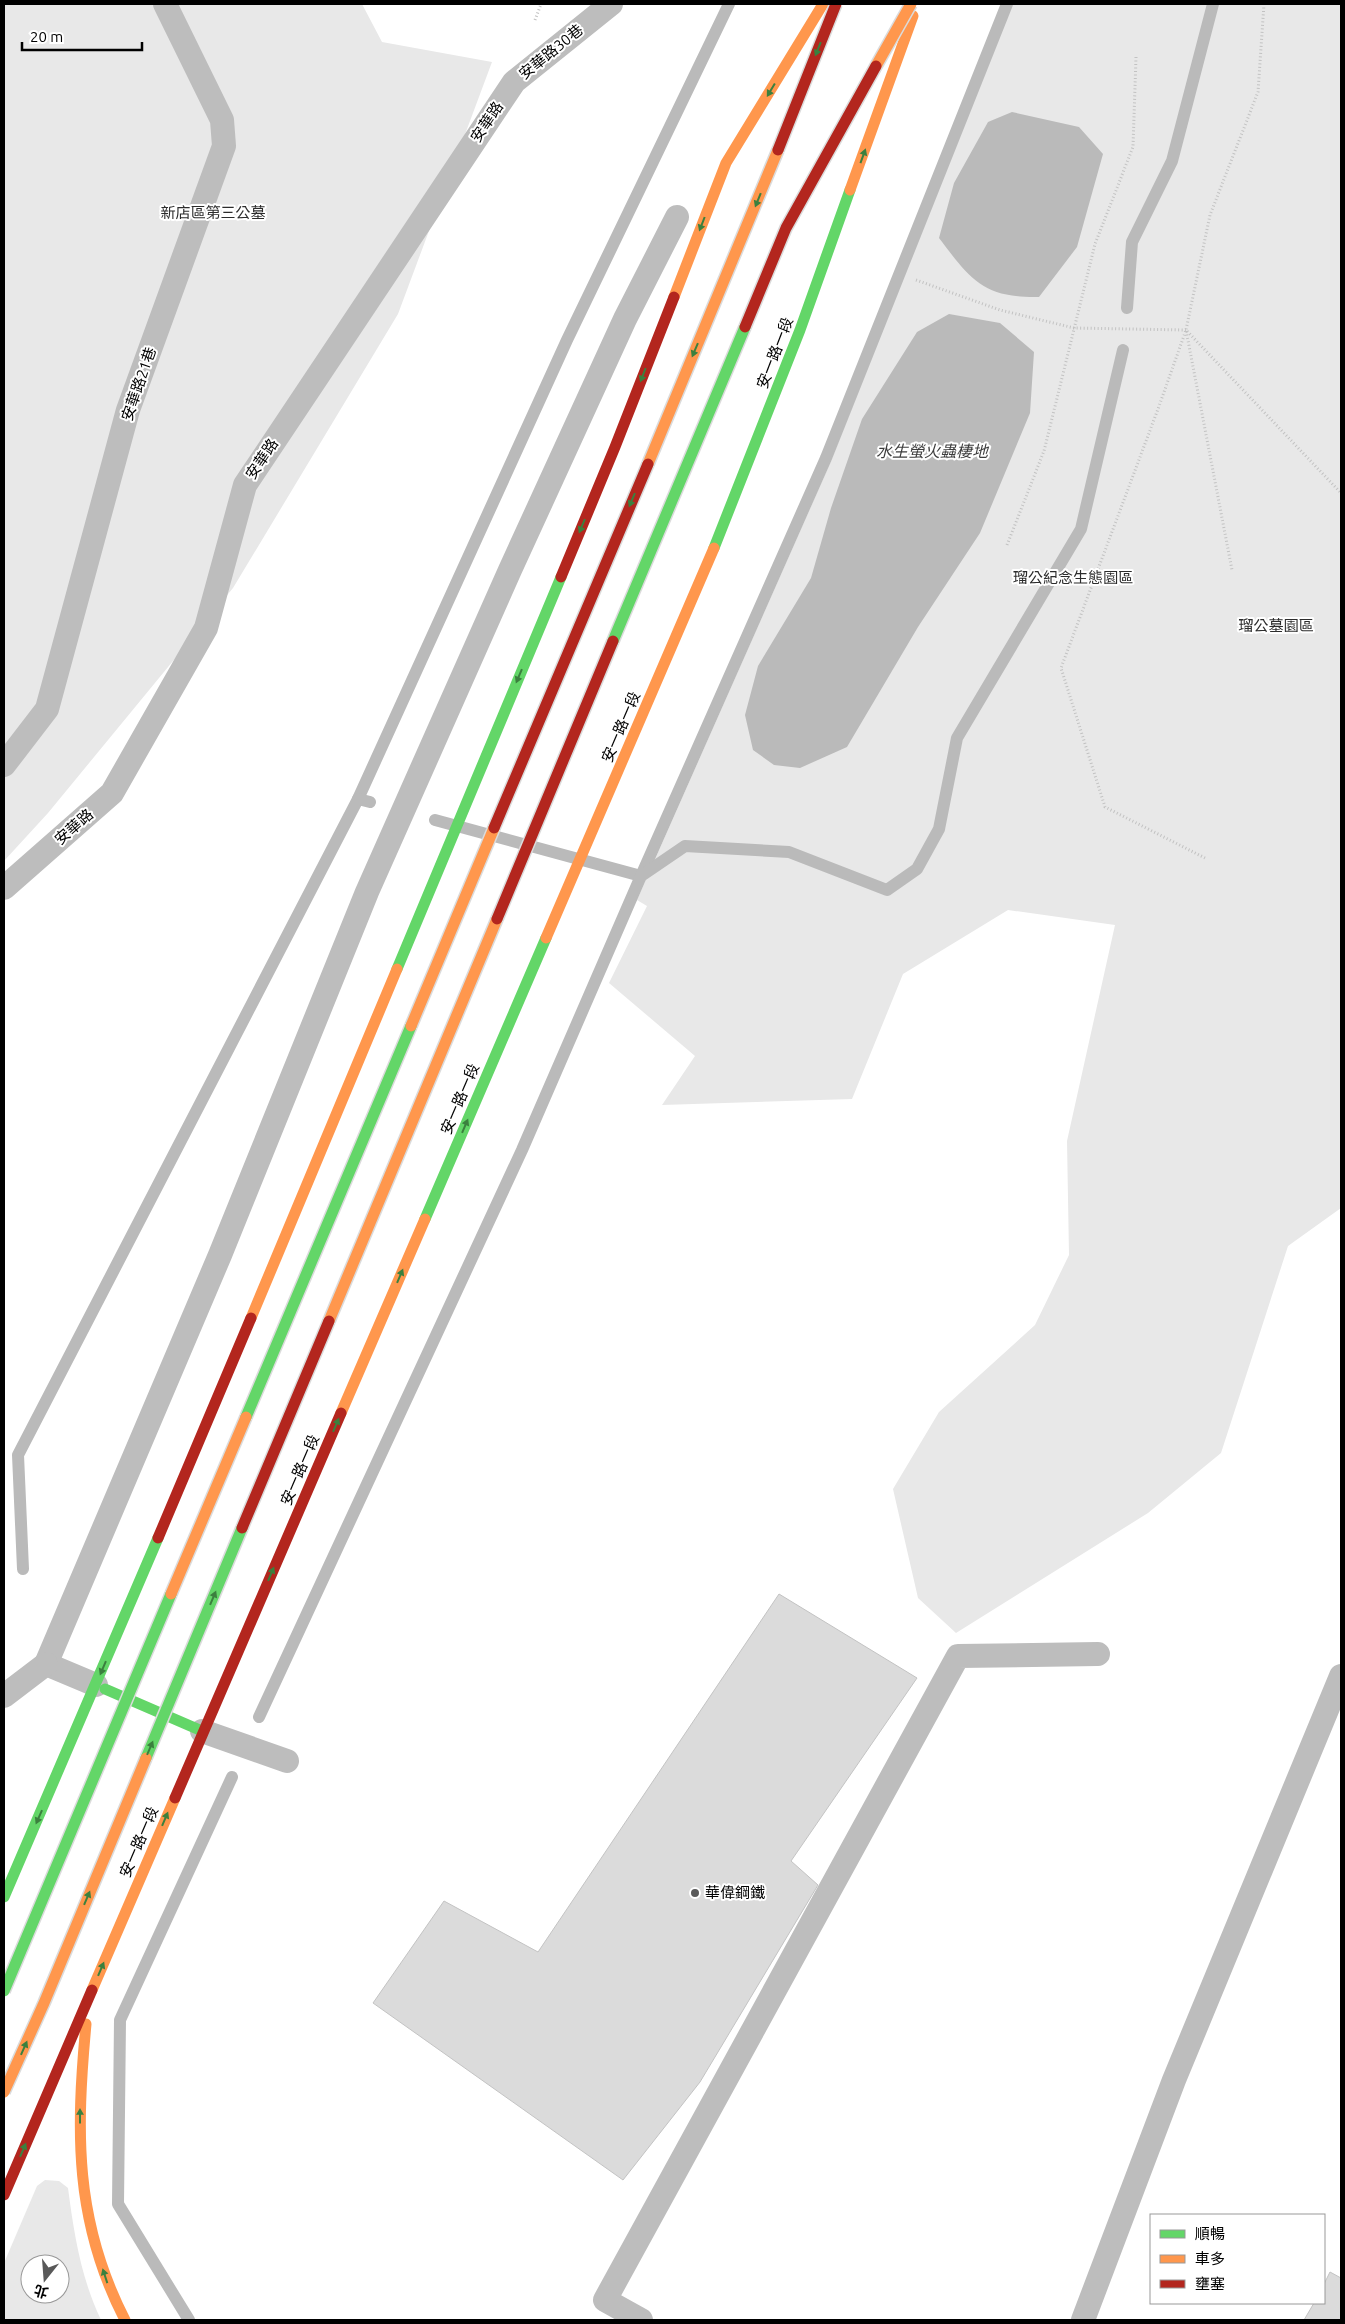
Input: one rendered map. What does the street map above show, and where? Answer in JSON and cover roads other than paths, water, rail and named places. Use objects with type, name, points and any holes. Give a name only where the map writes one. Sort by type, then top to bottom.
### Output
[{"type":"main road","points":[[4,1897],[123,1623],[615,447],[726,162],[823,4]]},
{"type":"main road","points":[[4,1991],[753,214],[836,4]]},
{"type":"main road","points":[[4,2092],[44,2003],[786,228],[911,4]]},
{"type":"main road","name":"安一路一段","points":[[4,2195],[202,1731],[714,547],[800,330],[917,4]]},
{"type":"main road","points":[[96,1685],[202,1731]]},
{"type":"main road","points":[[88,2001],[80,2091],[80,2153],[88,2223],[110,2291],[125,2320]]},
{"type":"lane","name":"安華路21巷","points":[[4,765],[46,709],[128,410],[224,146],[222,120],[165,4]]},
{"type":"lane","name":"安華路30巷","points":[[514,82],[612,4]]},
{"type":"lane","name":"安華路","points":[[4,888],[112,793],[206,628],[246,485],[514,82]]},
{"type":"lane","points":[[4,1696],[46,1664],[220,1255],[367,892],[514,561],[625,319],[677,216]]},
{"type":"lane","points":[[640,2320],[605,2300],[958,1656],[1098,1654]]},
{"type":"lane","points":[[46,1664],[96,1685]]},
{"type":"lane","points":[[1083,2320],[1174,2080],[1341,1676]]},
{"type":"lane","points":[[202,1731],[287,1761]]},
{"type":"water","points":[[1012,112],[1079,127],[1103,154],[1077,247],[1039,297],[1004,294],[980,284],[960,265],[939,238],[954,183],[988,122]]},
{"type":"water","name":"水生螢火蟲棲地","points":[[949,314],[1000,323],[1034,352],[1030,413],[980,533],[918,627],[847,747],[800,768],[774,765],[753,750],[745,715],[758,666],[811,578],[831,508],[862,419],[917,332]]},
{"type":"waterway","points":[[358,799],[567,340],[729,4]]},
{"type":"waterway","points":[[435,820],[641,876],[826,458],[1007,4]]},
{"type":"waterway","points":[[1127,308],[1132,242],[1172,161],[1213,4]]},
{"type":"waterway","points":[[259,1717],[522,1150],[641,876],[685,846],[789,852],[887,890],[917,869],[939,829],[957,738],[1081,529],[1123,350]]},
{"type":"waterway","points":[[23,1569],[18,1455],[358,799],[370,802]]},
{"type":"waterway","points":[[189,2320],[118,2204],[120,2020],[232,1777]]},
{"type":"place","name":"華偉鋼鐵","points":[[695,1893]]},
{"type":"park label","name":"新店區第三公墓","points":[[213,213]]},
{"type":"park label","name":"瑠公紀念生態園區","points":[[1073,578]]},
{"type":"park label","name":"瑠公墓園區","points":[[1276,626]]}]
